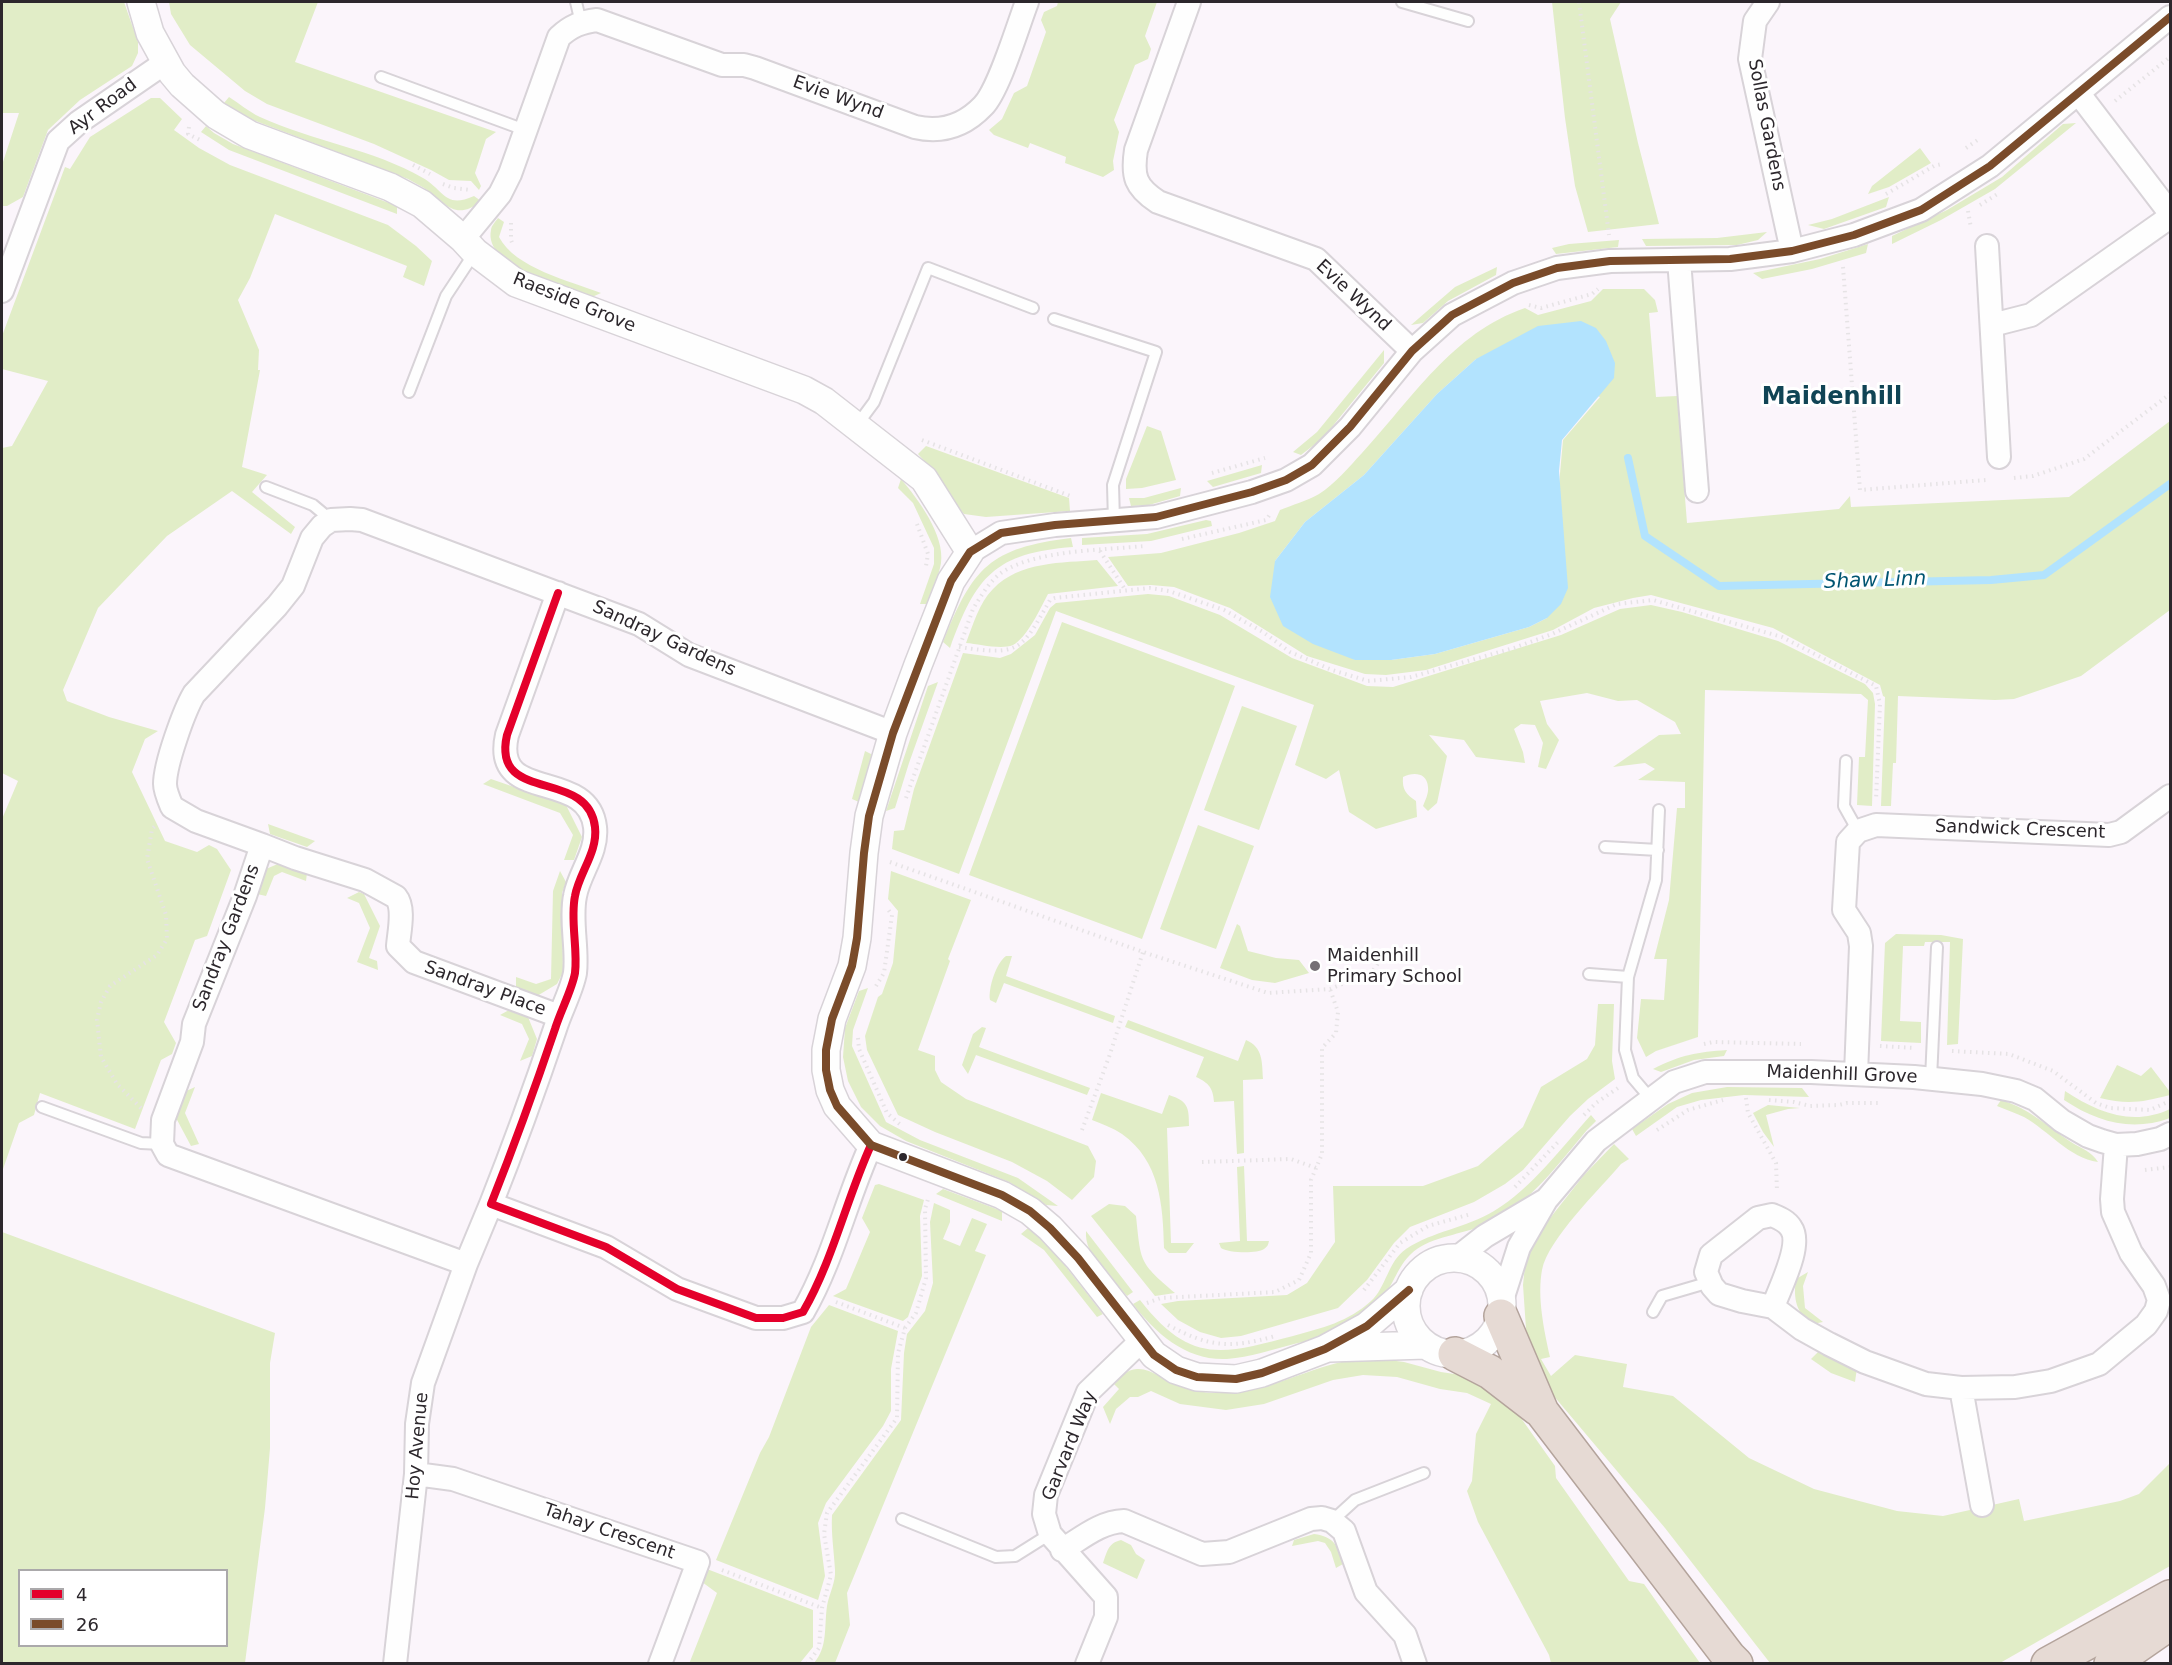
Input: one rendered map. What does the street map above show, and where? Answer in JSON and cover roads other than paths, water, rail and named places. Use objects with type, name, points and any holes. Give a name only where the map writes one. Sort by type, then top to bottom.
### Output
[{"type":"highway","points":[[1501,1307],[1542,1412]]},
{"type":"highway","points":[[1441,1349],[1490,1372],[1542,1412],[1732,1662]]},
{"type":"highway","points":[[2048,1664],[2170,1597]]},
{"type":"highway","points":[[2111,1664],[2170,1623]]},
{"type":"street","points":[[141,2],[150,33],[166,62]]},
{"type":"street","name":"Evie Wynd","points":[[469,245],[510,174],[559,37],[570,27],[578,12],[722,65],[744,65],[755,68],[915,127],[932,130],[955,125],[984,105],[993,90],[1027,2]]},
{"type":"street","name":"Evie Wynd","points":[[1189,2],[1136,150],[1134,165],[1136,180],[1144,193],[1158,202],[1316,259],[1412,351]]},
{"type":"street","name":"Sollas Gardens","points":[[1768,2],[1755,21],[1750,59],[1792,251]]},
{"type":"street","points":[[1409,1290],[1366,1326],[1324,1348],[1262,1373],[1236,1379],[1197,1377],[1176,1370],[1154,1355],[1078,1258],[1050,1228],[1030,1211],[1002,1195],[871,1146],[837,1106],[830,1090],[826,1070],[829,1032],[852,966],[857,938],[869,816],[893,733],[951,581],[970,552],[1000,533],[1055,525],[1156,517],[1252,492],[1286,480],[1312,465],[1350,427],[1412,351],[1452,315],[1513,283],[1557,268],[1610,261],[1730,259],[1792,251],[1854,235],[1921,210],[1990,166],[2170,17]]},
{"type":"street","name":"Raeside Grove","points":[[166,62],[182,85],[216,115],[249,135],[398,192],[422,204],[516,283],[804,390],[824,401],[924,480],[970,552]]},
{"type":"street","name":"Ayr Road","points":[[2,291],[58,141],[79,122],[166,62]]},
{"type":"street","points":[[1992,325],[2031,315],[2170,215],[2079,94]]},
{"type":"street","points":[[1987,246],[2000,472]]},
{"type":"street","points":[[1679,260],[1697,491]]},
{"type":"street","name":"Sandray Gardens","points":[[162,1144],[164,1120],[192,1042],[194,1023],[245,896],[262,844],[196,821],[172,807],[165,786],[169,762],[188,704],[194,694],[277,606],[292,586],[312,538],[322,526],[331,520],[362,520],[558,592],[639,624],[689,655],[893,733]]},
{"type":"street","name":"Hoy Avenue","points":[[395,1664],[416,1474],[417,1424],[423,1383],[466,1264],[524,1119],[574,975],[574,896],[594,844],[592,812],[577,796],[515,773],[507,764],[503,751],[558,592]]},
{"type":"street","name":"Sandwick Crescent","points":[[1867,828],[2109,835],[2121,832],[2170,796]]},
{"type":"street","points":[[1856,1074],[1861,946],[1859,933],[1844,910],[1844,900],[1848,842],[1867,828]]},
{"type":"street","name":"Sandray Place","points":[[262,844],[296,858],[365,880],[396,897],[401,908],[398,946],[414,962],[559,1016]]},
{"type":"street","name":"Maidenhill Grove","points":[[1501,1307],[1519,1247],[1545,1200],[1596,1141],[1674,1082],[1705,1072],[1856,1074],[1982,1084],[2016,1091],[2035,1099],[2062,1121],[2088,1136],[2116,1145],[2148,1142],[2170,1134]]},
{"type":"street","points":[[162,1144],[168,1155],[466,1264]]},
{"type":"street","points":[[1773,1307],[1795,1243],[1793,1230],[1785,1221],[1772,1215],[1758,1218],[1711,1255],[1706,1272],[1710,1282],[1719,1294],[1773,1307],[1802,1329],[1865,1362],[1926,1384],[1961,1388],[2015,1387],[2051,1382],[2099,1364],[2146,1325],[2163,1316],[2154,1286],[2131,1253],[2113,1212],[2116,1145]]},
{"type":"street","points":[[491,1204],[606,1247],[677,1289],[756,1318],[783,1318],[804,1312],[814,1294],[860,1169],[871,1146]]},
{"type":"street","name":"Maidenhill Grove","points":[[1457,1258],[1485,1236],[1545,1200]]},
{"type":"street","points":[[1324,1348],[1470,1351],[1484,1343],[1495,1331],[1501,1307],[1497,1284],[1486,1271],[1473,1262],[1457,1258],[1442,1260],[1428,1266],[1416,1276],[1409,1290],[1406,1305],[1408,1320],[1415,1334],[1441,1349]]},
{"type":"street","name":"Garvard Way","points":[[1056,1542],[1044,1514],[1046,1494],[1088,1392],[1141,1341]]},
{"type":"street","points":[[1961,1388],[1982,1505]]},
{"type":"street","name":"Tahay Crescent","points":[[416,1474],[453,1479],[698,1562],[660,1664]]},
{"type":"street","points":[[1087,1664],[1106,1617],[1106,1597],[1056,1542],[1102,1525],[1124,1521],[1202,1554],[1229,1551],[1311,1519],[1322,1518],[1332,1521],[1344,1531],[1366,1592],[1405,1635],[1415,1664]]},
{"type":"lane","points":[[1402,2],[1468,21]]},
{"type":"lane","points":[[381,77],[525,130]]},
{"type":"lane","points":[[409,392],[446,296],[469,245]]},
{"type":"lane","points":[[856,426],[874,402],[927,268],[1033,308]]},
{"type":"lane","points":[[1054,319],[1156,352],[1113,485],[1114,521]]},
{"type":"lane","points":[[266,487],[313,505],[331,520]]},
{"type":"lane","points":[[1846,761],[1844,806],[1867,828]]},
{"type":"lane","points":[[1650,1098],[1633,1078],[1625,1050],[1628,977],[1656,880],[1659,810]]},
{"type":"lane","points":[[1605,847],[1658,850]]},
{"type":"lane","points":[[1931,1079],[1937,947]]},
{"type":"lane","points":[[1589,974],[1628,977]]},
{"type":"lane","points":[[42,1107],[141,1143],[162,1144]]},
{"type":"lane","points":[[1653,1312],[1662,1296],[1710,1282]]},
{"type":"lane","points":[[1332,1521],[1355,1500],[1424,1473]]},
{"type":"lane","points":[[902,1519],[996,1557],[1015,1556],[1056,1542]]},
{"type":"water","points":[[1581,321],[1596,328],[1606,341],[1615,363],[1614,378],[1562,440],[1559,471],[1568,588],[1561,604],[1547,618],[1529,627],[1435,654],[1391,660],[1355,660],[1313,644],[1283,626],[1270,597],[1275,561],[1305,522],[1364,475],[1437,394],[1476,359],[1538,326]]},
{"type":"waterway","name":"Shaw Linn","points":[[1628,458],[1645,536],[1719,586],[1991,580],[2044,575],[2170,484]]},
{"type":"place","name":"Maidenhill Primary School","points":[[1315,966]]},
{"type":"district","name":"Maidenhill","points":[[1832,398]]}]
